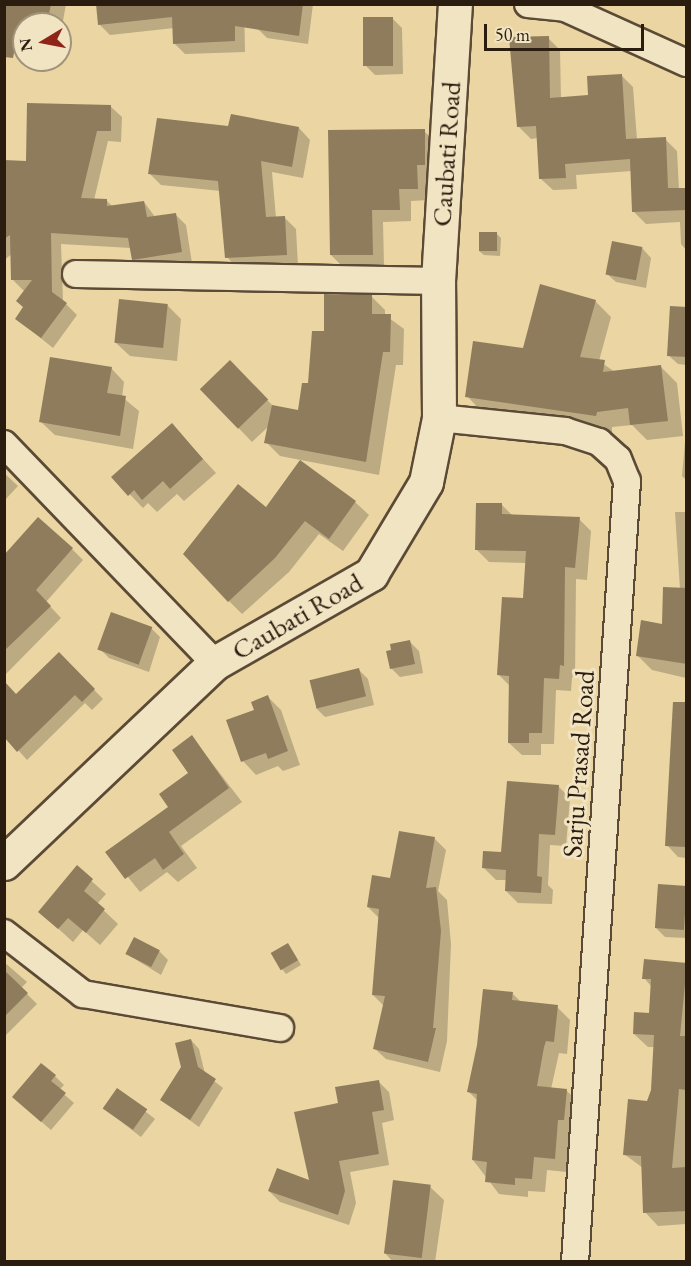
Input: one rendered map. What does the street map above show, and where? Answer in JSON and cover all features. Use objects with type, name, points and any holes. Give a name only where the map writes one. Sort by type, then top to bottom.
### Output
[{"type":"street","name":"Caubati Road","points":[[4,863],[215,663],[371,574],[426,482],[440,418],[438,281],[455,4]]},
{"type":"street","points":[[528,4],[564,8],[687,63]]},
{"type":"street","points":[[76,274],[438,281]]},
{"type":"street","name":"Sarju Prasad Road","points":[[440,418],[565,431],[599,442],[618,459],[627,481],[575,1262]]},
{"type":"street","points":[[4,444],[215,663]]},
{"type":"street","points":[[4,933],[83,994],[280,1028]]},
{"type":"building","points":[[4,4],[51,4],[49,12],[12,12],[12,58],[4,57]]},
{"type":"building","points":[[96,4],[303,4],[299,36],[235,26],[235,41],[173,44],[172,17],[98,25]]},
{"type":"building","points":[[363,17],[393,17],[393,66],[363,66]]},
{"type":"building","points":[[549,36],[550,98],[588,95],[587,76],[622,74],[626,139],[666,137],[668,188],[687,188],[687,210],[632,212],[630,159],[565,164],[566,178],[539,179],[536,126],[517,127],[509,37]]},
{"type":"building","points":[[27,103],[111,105],[111,131],[97,131],[81,198],[107,199],[107,206],[144,201],[147,217],[176,213],[182,252],[132,260],[128,238],[51,233],[52,292],[67,303],[41,338],[15,319],[23,307],[16,301],[32,280],[11,280],[10,235],[4,239],[4,160],[26,161]]},
{"type":"building","points":[[231,114],[299,127],[292,167],[261,161],[266,217],[285,216],[287,255],[225,258],[218,181],[148,174],[157,118],[228,126]]},
{"type":"building","points":[[425,129],[425,165],[417,165],[418,189],[399,189],[400,210],[372,210],[373,255],[330,255],[328,130]]},
{"type":"building","points":[[479,232],[497,232],[497,251],[479,251]]},
{"type":"building","points":[[612,241],[642,247],[636,280],[606,274]]},
{"type":"building","points":[[540,284],[596,300],[580,357],[605,360],[603,372],[661,365],[668,421],[630,425],[628,408],[597,412],[596,416],[465,397],[473,341],[523,348]]},
{"type":"building","points":[[324,294],[372,295],[372,314],[391,314],[390,352],[383,352],[366,462],[264,443],[272,405],[298,410],[302,383],[308,383],[312,331],[324,331]]},
{"type":"building","points":[[119,299],[168,304],[163,348],[114,343]]},
{"type":"building","points":[[670,306],[687,307],[687,357],[667,356]]},
{"type":"building","points":[[50,357],[112,367],[107,393],[126,396],[120,436],[39,422]]},
{"type":"building","points":[[230,360],[268,400],[238,429],[200,389]]},
{"type":"building","points":[[172,423],[203,459],[170,489],[163,481],[142,500],[134,490],[128,496],[111,477]]},
{"type":"building","points":[[300,460],[356,501],[329,539],[305,521],[275,558],[228,602],[183,554],[238,484],[266,507]]},
{"type":"building","points":[[476,503],[502,503],[502,514],[580,517],[575,568],[565,567],[564,666],[560,665],[559,679],[544,678],[542,733],[529,733],[529,743],[508,743],[509,676],[497,675],[502,597],[523,598],[526,551],[475,550]]},
{"type":"building","points":[[38,517],[73,548],[36,590],[51,606],[4,651],[4,555]]},
{"type":"building","points":[[663,587],[687,588],[687,664],[636,656],[641,620],[662,624]]},
{"type":"building","points":[[111,612],[152,627],[139,665],[97,650]]},
{"type":"building","points":[[410,640],[415,664],[390,669],[386,651],[391,650],[390,644]]},
{"type":"building","points":[[59,652],[95,689],[82,702],[75,695],[17,752],[4,737],[4,681],[16,694]]},
{"type":"building","points":[[359,668],[366,696],[317,708],[310,680]]},
{"type":"building","points":[[268,695],[288,751],[268,759],[266,753],[241,762],[226,720],[254,710],[251,702]]},
{"type":"building","points":[[673,702],[687,702],[687,847],[665,846]]},
{"type":"building","points":[[192,735],[229,788],[169,832],[184,854],[163,870],[155,858],[125,879],[105,852],[168,807],[159,794],[188,773],[172,750]]},
{"type":"building","points":[[507,781],[559,785],[555,835],[539,834],[537,876],[542,877],[541,893],[505,891],[506,870],[482,868],[483,851],[501,852]]},
{"type":"building","points":[[399,831],[435,837],[426,888],[436,887],[441,931],[433,1028],[436,1028],[428,1062],[373,1049],[385,996],[372,995],[379,909],[367,907],[372,875],[390,878]]},
{"type":"building","points":[[77,865],[93,879],[84,891],[105,909],[86,933],[68,918],[58,929],[38,912]]},
{"type":"building","points":[[658,884],[686,886],[684,930],[655,928]]},
{"type":"building","points":[[134,937],[160,950],[151,967],[125,954]]},
{"type":"building","points":[[288,943],[298,960],[281,970],[271,953]]},
{"type":"building","points":[[644,959],[687,963],[680,1036],[687,1036],[687,1078],[686,1090],[679,1089],[672,1168],[687,1167],[687,1211],[643,1213],[641,1156],[623,1155],[628,1099],[647,1101],[651,1090],[654,1035],[633,1034],[634,1012],[649,1013],[651,979],[642,979]]},
{"type":"building","points":[[4,970],[28,993],[4,1017]]},
{"type":"building","points":[[483,989],[513,992],[512,1000],[558,1005],[554,1042],[546,1041],[537,1086],[567,1089],[564,1120],[558,1120],[555,1159],[534,1157],[532,1179],[515,1178],[515,1185],[485,1182],[487,1162],[472,1160],[477,1094],[467,1092],[477,1045]]},
{"type":"building","points":[[191,1039],[198,1067],[216,1079],[190,1120],[160,1100],[181,1067],[175,1043]]},
{"type":"building","points":[[41,1063],[56,1075],[51,1081],[66,1093],[41,1122],[12,1097]]},
{"type":"building","points":[[379,1080],[384,1110],[372,1112],[379,1154],[339,1161],[345,1191],[338,1215],[268,1191],[277,1168],[309,1180],[294,1112],[338,1103],[335,1087]]},
{"type":"building","points":[[117,1088],[147,1109],[133,1130],[103,1108]]},
{"type":"building","points":[[393,1180],[431,1185],[422,1258],[384,1253]]}]
